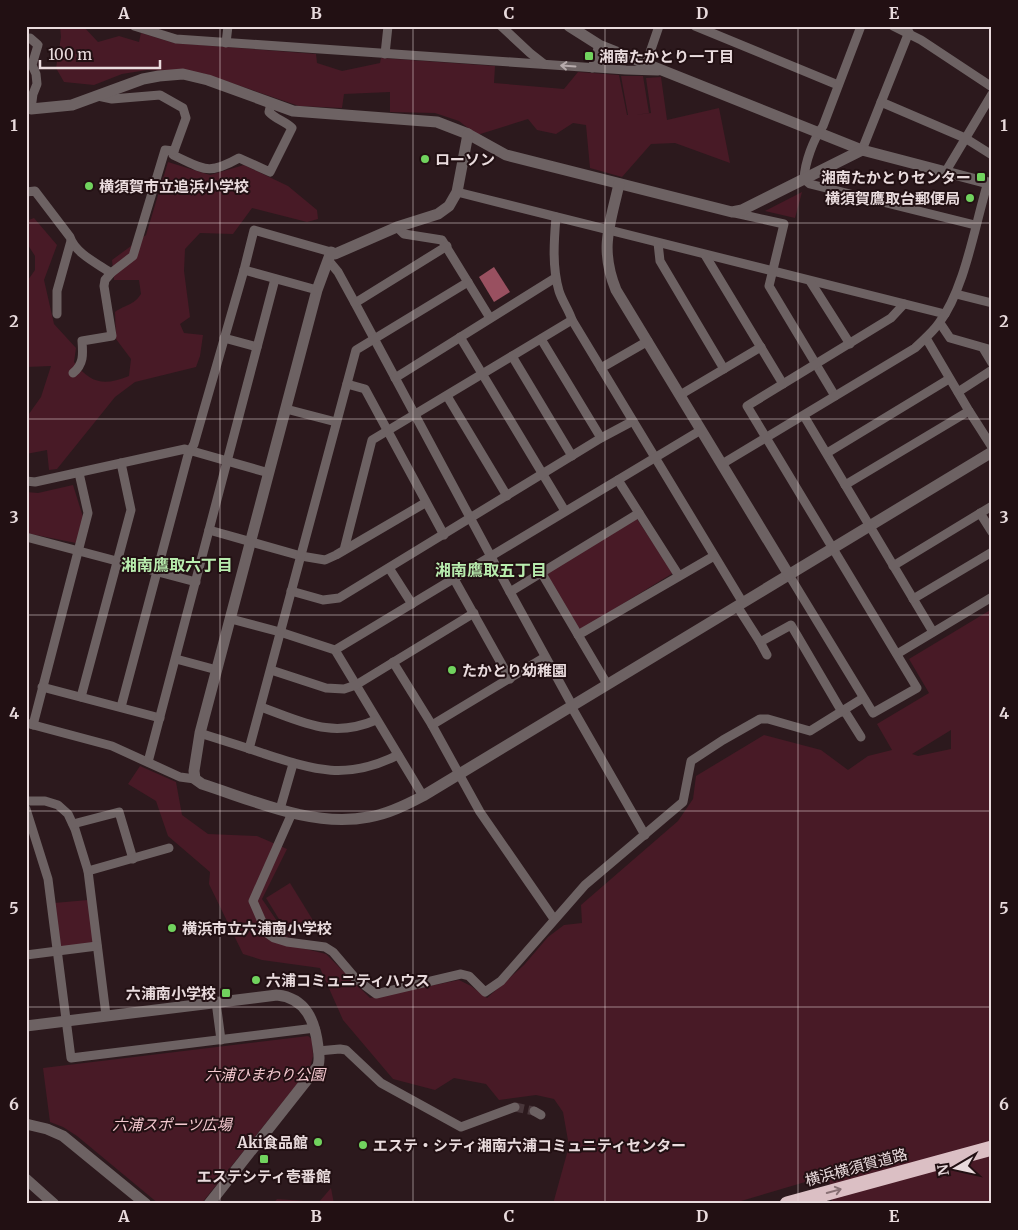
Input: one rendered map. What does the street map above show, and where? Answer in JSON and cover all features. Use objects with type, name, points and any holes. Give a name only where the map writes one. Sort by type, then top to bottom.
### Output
[{"type":"highway","name":"横浜横須賀道路","points":[[787,1204],[992,1148]]},
{"type":"street","points":[[134,26],[176,39],[592,68],[662,71]]},
{"type":"street","points":[[226,43],[228,26]]},
{"type":"street","points":[[385,54],[388,26]]},
{"type":"street","points":[[501,26],[545,64]]},
{"type":"street","points":[[569,26],[599,45],[862,150],[990,183],[975,226],[956,294],[940,323],[926,338],[915,348],[722,464]]},
{"type":"street","points":[[646,64],[659,26]]},
{"type":"street","points":[[695,26],[709,29],[838,85]]},
{"type":"street","points":[[804,179],[804,170],[818,132],[823,126],[861,26]]},
{"type":"street","points":[[893,26],[909,32],[992,87]]},
{"type":"street","points":[[732,212],[742,210],[862,150],[909,32]]},
{"type":"street","points":[[30,38],[38,45],[32,66],[36,74],[37,84],[29,108],[72,105],[143,79],[183,74],[208,80],[293,112],[437,122],[468,134],[506,155],[784,224],[769,286],[835,396]]},
{"type":"street","points":[[592,68],[599,45]]},
{"type":"street","points":[[946,171],[992,94]]},
{"type":"street","points":[[98,96],[112,99],[160,95],[183,108],[186,118],[173,155],[201,168],[211,170],[218,169],[239,158],[270,172],[292,128],[287,122],[272,116],[269,112],[271,103]]},
{"type":"street","points":[[881,102],[965,138],[992,154]]},
{"type":"street","points":[[121,707],[188,455],[191,451],[254,230],[330,256],[397,227],[438,214],[449,206],[457,192],[468,134]]},
{"type":"street","points":[[73,373],[78,369],[83,356],[82,341],[112,336],[104,286],[105,280],[133,256],[165,150],[174,151]]},
{"type":"street","points":[[804,179],[810,184],[975,226]]},
{"type":"street","points":[[619,184],[606,243],[606,254],[616,290],[872,713],[917,688],[747,406],[891,318],[904,304]]},
{"type":"street","points":[[26,192],[35,191],[71,241],[81,251],[111,273]]},
{"type":"street","points":[[457,192],[945,314]]},
{"type":"street","points":[[556,217],[554,238],[556,278],[562,301],[714,556],[767,655]]},
{"type":"street","points":[[397,227],[404,234],[442,240],[490,318]]},
{"type":"street","points":[[57,314],[57,291],[71,241]]},
{"type":"street","points":[[658,243],[660,261],[724,368]]},
{"type":"street","points":[[356,302],[447,246]]},
{"type":"street","points":[[705,255],[783,384]]},
{"type":"street","points":[[196,779],[194,771],[200,734],[317,290],[330,256]]},
{"type":"street","points":[[330,256],[545,657],[645,835]]},
{"type":"street","points":[[244,270],[317,290]]},
{"type":"street","points":[[395,378],[556,278]]},
{"type":"street","points":[[148,762],[275,279]]},
{"type":"street","points":[[810,280],[850,344]]},
{"type":"street","points":[[249,749],[356,350],[468,282]]},
{"type":"street","points":[[956,294],[992,303]]},
{"type":"street","points":[[344,550],[372,440],[572,320]]},
{"type":"street","points":[[940,323],[950,338],[987,349],[992,363]]},
{"type":"street","points":[[224,338],[258,347]]},
{"type":"street","points":[[460,338],[564,510]]},
{"type":"street","points":[[926,338],[968,411],[992,447]]},
{"type":"street","points":[[541,339],[601,438]]},
{"type":"street","points":[[601,368],[648,341]]},
{"type":"street","points":[[680,396],[761,347]]},
{"type":"street","points":[[512,356],[572,456]]},
{"type":"street","points":[[958,392],[992,370]]},
{"type":"street","points":[[827,453],[950,378]]},
{"type":"street","points":[[347,384],[365,390],[444,535]]},
{"type":"street","points":[[447,396],[507,496]]},
{"type":"street","points":[[286,408],[336,422]]},
{"type":"street","points":[[845,485],[968,411]]},
{"type":"street","points":[[804,416],[932,632]]},
{"type":"street","points":[[292,591],[323,600],[339,598],[601,438],[633,421]]},
{"type":"street","points":[[335,650],[564,510],[701,430]]},
{"type":"street","points":[[26,481],[35,482],[184,449],[270,473]]},
{"type":"street","points":[[79,473],[88,513],[42,687],[29,724],[112,746],[180,777],[196,779],[202,784],[292,813],[334,820],[369,817],[397,809],[423,796],[992,452]]},
{"type":"street","points":[[81,697],[131,510],[121,463]]},
{"type":"street","points":[[618,480],[679,576]]},
{"type":"street","points":[[209,530],[301,556],[325,560],[425,503]]},
{"type":"street","points":[[893,566],[992,506]]},
{"type":"street","points":[[510,592],[639,513]]},
{"type":"street","points":[[980,513],[992,532]]},
{"type":"street","points":[[26,537],[196,582]]},
{"type":"street","points":[[912,599],[992,552]]},
{"type":"street","points":[[578,635],[714,556]]},
{"type":"street","points":[[389,568],[412,604]]},
{"type":"street","points":[[541,572],[607,684]]},
{"type":"street","points":[[454,579],[510,679]]},
{"type":"street","points":[[897,654],[992,597]]},
{"type":"street","points":[[271,670],[326,688],[344,688],[356,685],[474,614]]},
{"type":"street","points":[[231,619],[280,632],[335,650],[423,796]]},
{"type":"street","points":[[760,642],[791,624],[843,711],[861,737]]},
{"type":"street","points":[[432,725],[545,657]]},
{"type":"street","points":[[176,659],[217,670]]},
{"type":"street","points":[[394,662],[432,725],[480,812],[554,919]]},
{"type":"street","points":[[42,687],[160,718]]},
{"type":"street","points":[[292,813],[253,901],[267,933],[274,938],[287,942],[324,947],[333,952],[356,979],[376,994],[461,974],[469,976],[484,992],[501,981],[585,886],[683,802],[691,761],[760,719],[768,719],[810,731],[863,698]]},
{"type":"street","points":[[261,707],[327,729],[338,730],[363,726],[376,720]]},
{"type":"street","points":[[200,734],[311,769],[340,772],[366,768],[398,755]]},
{"type":"street","points":[[280,809],[293,764]]},
{"type":"street","points":[[26,801],[40,800],[55,803],[64,809],[73,824],[88,872],[106,1016]]},
{"type":"street","points":[[26,809],[48,879],[71,1058],[315,1028]]},
{"type":"street","points":[[73,824],[119,812],[133,859]]},
{"type":"street","points":[[88,872],[169,848]]},
{"type":"street","points":[[26,955],[97,946]]},
{"type":"street","points":[[27,1023],[66,1021],[271,995],[286,996],[298,1003],[310,1015],[315,1028],[319,1063],[209,1204]]},
{"type":"street","points":[[216,1002],[221,1040]]},
{"type":"street","points":[[318,1051],[346,1050],[380,1083],[461,1127],[515,1107]]},
{"type":"street","points":[[26,1124],[47,1129],[62,1136],[146,1204]]},
{"type":"street","points":[[26,1179],[54,1204]]},
{"type":"green space","points":[[60,26],[83,26],[98,42],[119,36],[139,42],[141,33],[174,43],[316,54],[317,63],[342,71],[380,63],[381,58],[495,66],[494,83],[564,89],[578,72],[619,75],[627,115],[621,76],[643,76],[649,113],[635,115],[651,113],[646,78],[661,77],[667,120],[719,108],[730,163],[675,143],[651,144],[622,177],[590,168],[586,125],[573,123],[556,134],[537,130],[528,119],[477,135],[459,121],[435,113],[390,112],[390,92],[344,94],[342,108],[299,106],[202,73],[147,70],[122,74],[94,85],[64,82],[56,68],[61,37]]},
{"type":"green space","points":[[168,162],[210,175],[244,165],[288,186],[317,210],[318,219],[307,222],[252,208],[233,234],[200,233],[185,249],[184,271],[190,317],[180,324],[184,333],[203,335],[200,356],[196,367],[135,382],[115,397],[57,469],[49,470],[47,450],[26,454],[26,418],[41,397],[51,366],[26,367],[26,283],[35,270],[35,256],[28,245],[26,246],[26,221],[34,218],[57,245],[44,280],[54,324],[76,348],[74,362],[86,375],[99,381],[112,381],[129,376],[131,359],[116,339],[115,312],[132,303],[141,294],[139,280],[114,280],[112,260],[146,235]]},
{"type":"green space","points":[[802,192],[795,218],[765,211]]},
{"type":"green space","points":[[73,485],[83,517],[76,543],[26,533],[26,492],[38,493]]},
{"type":"green space","points":[[637,519],[673,573],[580,630],[545,573]]},
{"type":"green space","points":[[992,609],[992,1202],[984,1204],[829,1204],[832,1202],[829,1175],[731,1204],[553,1204],[569,1146],[563,1112],[554,1099],[536,1095],[499,1100],[486,1084],[454,1078],[435,1090],[393,1079],[343,1020],[320,968],[262,960],[243,954],[209,884],[210,872],[168,836],[156,801],[128,784],[140,766],[176,782],[182,815],[208,834],[257,836],[287,849],[262,899],[294,946],[326,954],[370,998],[459,980],[487,998],[524,965],[548,937],[564,925],[582,923],[581,905],[678,821],[693,799],[696,776],[764,735],[821,750],[848,770],[868,756],[892,750],[877,724],[929,693],[909,659]],"holes":[[[951,730],[951,749],[918,756],[912,754]]]},
{"type":"green space","points":[[290,883],[314,922],[290,937],[266,898]]},
{"type":"green space","points":[[88,900],[94,945],[61,950],[54,903]]},
{"type":"green space","name":"六浦スポーツ広場","points":[[308,1036],[312,1039],[313,1056],[310,1068],[201,1204],[159,1204],[77,1136],[63,1127],[50,1122],[43,1068]]},
{"type":"green space","points":[[331,1188],[334,1204],[273,1204],[277,1199],[319,1202]]},
{"type":"shaded area","points":[[494,267],[510,292],[494,302],[479,277]]},
{"type":"tunnel","points":[[515,1107],[534,1111]]},
{"type":"place","name":"湘南たかとり一丁目","points":[[589,56]]},
{"type":"place","name":"ローソン","points":[[425,159]]},
{"type":"place","name":"湘南たかとりセンター","points":[[981,177]]},
{"type":"place","name":"横須賀市立追浜小学校","points":[[89,186]]},
{"type":"place","name":"横須賀鷹取台郵便局","points":[[970,198]]},
{"type":"place","name":"たかとり幼稚園","points":[[452,670]]},
{"type":"place","name":"横浜市立六浦南小学校","points":[[172,928]]},
{"type":"place","name":"六浦コミュニティハウス","points":[[256,980]]},
{"type":"place","name":"六浦南小学校","points":[[226,993]]},
{"type":"place","name":"Aki食品館","points":[[318,1142]]},
{"type":"place","name":"エステ・シティ湘南六浦コミュニティセンター","points":[[363,1145]]},
{"type":"place","name":"エステシティ壱番館","points":[[264,1159]]},
{"type":"district","name":"湘南鷹取六丁目","points":[[177,565]]},
{"type":"district","name":"湘南鷹取五丁目","points":[[491,570]]},
{"type":"park label","name":"六浦ひまわり公園","points":[[265,1074]]}]
